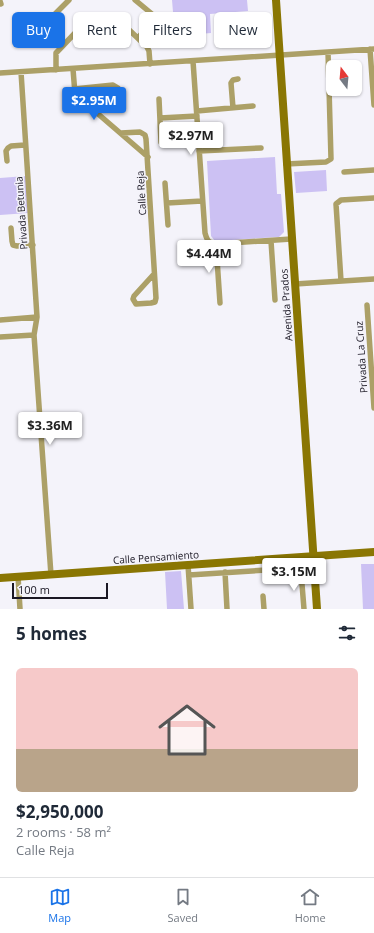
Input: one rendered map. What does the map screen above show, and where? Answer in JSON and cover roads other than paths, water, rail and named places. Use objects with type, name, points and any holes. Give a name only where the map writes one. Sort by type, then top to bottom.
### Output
[{"type":"main road","name":"Avenida Prados","points":[[276,0],[317,609]]},
{"type":"main road","name":"Calle Pensamiento","points":[[0,578],[374,552]]},
{"type":"street","points":[[57,12],[69,0]]},
{"type":"street","points":[[136,0],[152,14],[153,18],[138,38]]},
{"type":"street","points":[[131,31],[148,48],[150,64]]},
{"type":"street","points":[[65,43],[73,35]]},
{"type":"street","points":[[56,70],[56,55],[61,48]]},
{"type":"street","points":[[0,73],[372,49],[374,104]]},
{"type":"street","points":[[286,164],[326,162],[331,159],[328,52]]},
{"type":"street","points":[[193,61],[202,201],[206,238],[209,242],[216,244],[291,240]]},
{"type":"street","points":[[72,69],[74,89],[113,85],[118,88],[119,97],[116,102],[88,105]]},
{"type":"street","name":"Privada Betunia","points":[[21,72],[37,317],[34,335],[51,575]]},
{"type":"street","points":[[233,108],[231,83],[233,80],[238,79]]},
{"type":"street","name":"Calle Reja","points":[[74,89],[76,94],[148,157],[156,298],[155,302],[137,304],[133,299],[134,296],[154,274]]},
{"type":"street","points":[[159,99],[162,142]]},
{"type":"street","points":[[160,118],[253,106]]},
{"type":"street","points":[[121,133],[138,131],[145,135],[148,157]]},
{"type":"street","points":[[7,162],[6,151],[8,148],[11,146],[25,145]]},
{"type":"street","points":[[199,151],[261,148]]},
{"type":"street","points":[[344,172],[374,170]]},
{"type":"street","points":[[165,183],[168,224]]},
{"type":"street","points":[[341,281],[336,204],[341,200],[374,198]]},
{"type":"street","points":[[167,203],[202,201]]},
{"type":"street","points":[[11,228],[13,245],[32,245]]},
{"type":"street","points":[[271,241],[275,300]]},
{"type":"street","points":[[216,244],[220,303]]},
{"type":"street","points":[[295,284],[374,279]]},
{"type":"street","name":"Privada La Cruz","points":[[367,305],[374,408]]},
{"type":"street","points":[[0,320],[37,317]]},
{"type":"street","points":[[0,337],[34,335]]},
{"type":"street","points":[[188,565],[191,609]]},
{"type":"street","points":[[189,575],[298,568],[301,572],[304,609]]},
{"type":"street","points":[[225,572],[227,609]]},
{"type":"street","points":[[18,576],[20,609]]},
{"type":"street","points":[[263,596],[264,609]]}]
